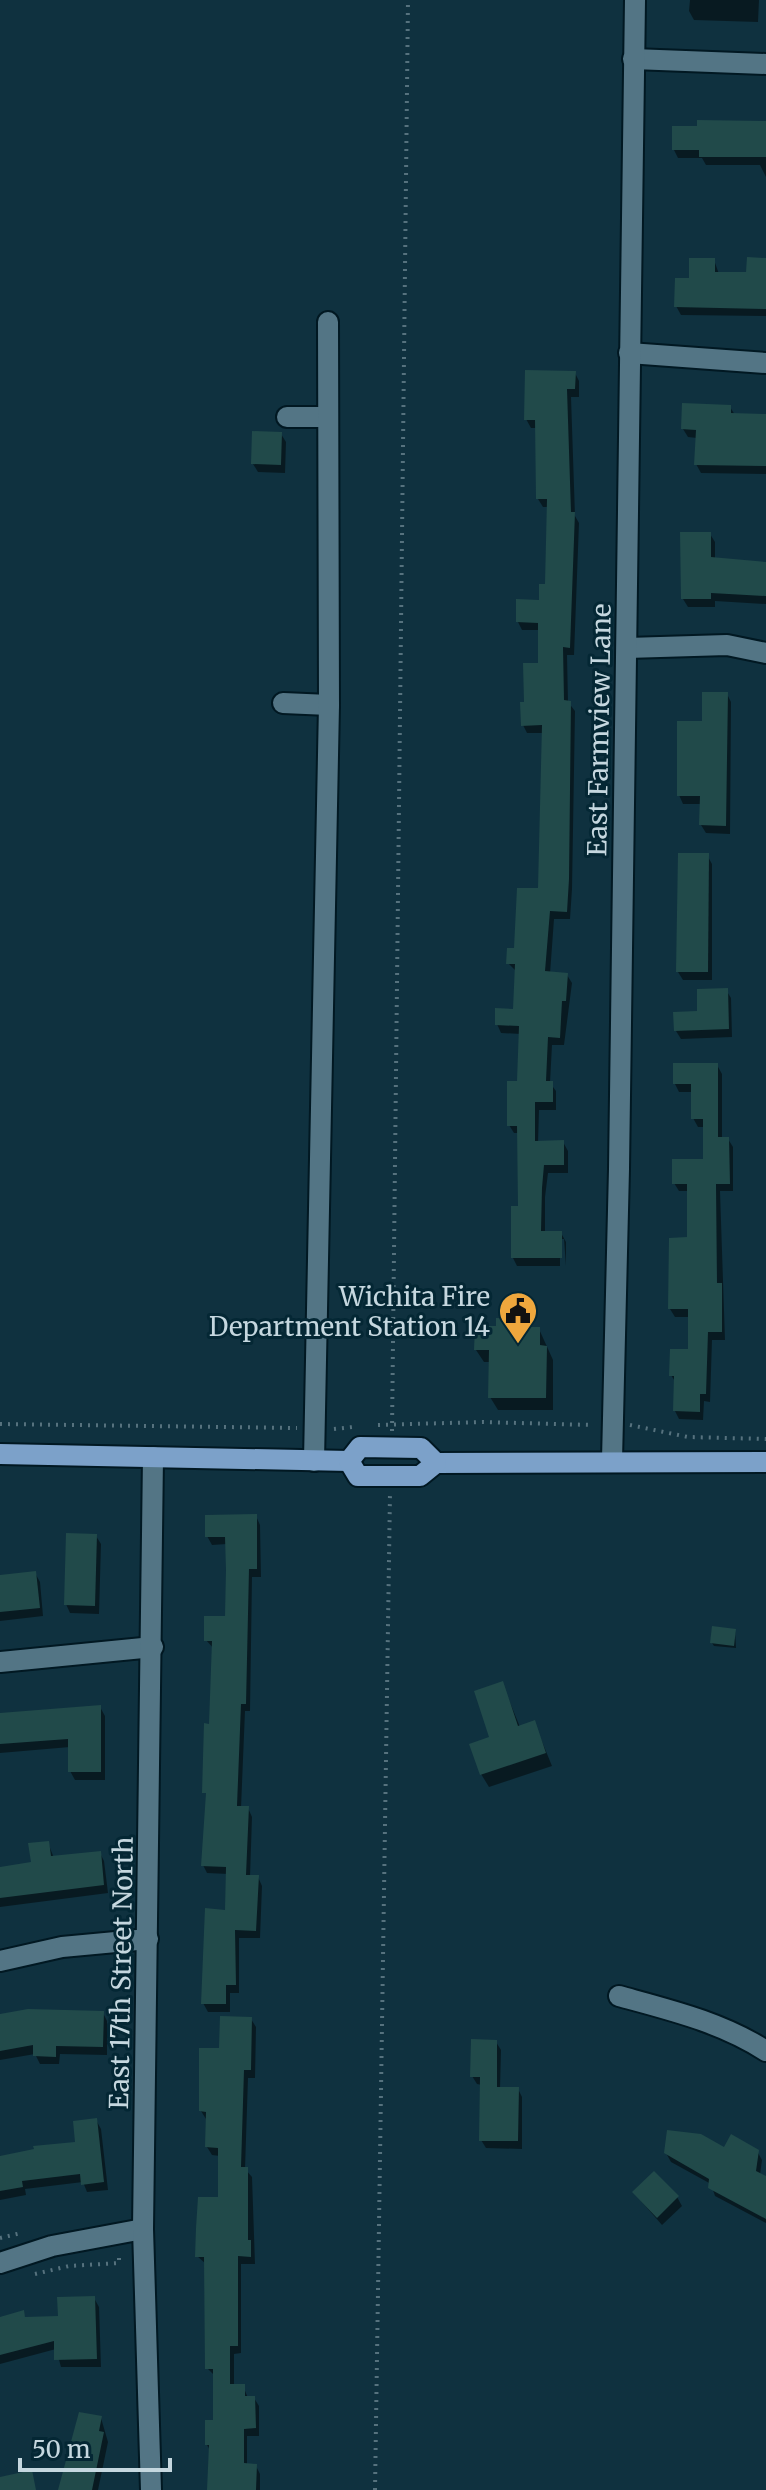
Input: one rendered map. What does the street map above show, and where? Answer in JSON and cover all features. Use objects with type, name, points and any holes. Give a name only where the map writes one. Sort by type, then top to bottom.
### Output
[{"type":"main road","points":[[349,1461],[360,1447],[421,1448],[436,1463]]},
{"type":"main road","points":[[0,1454],[349,1461]]},
{"type":"main road","points":[[349,1461],[358,1476],[420,1476],[436,1463],[612,1460],[766,1462]]},
{"type":"street","name":"East Farmview Lane","points":[[612,1460],[635,0]]},
{"type":"street","points":[[633,59],[766,64]]},
{"type":"street","points":[[314,1461],[329,705],[328,322]]},
{"type":"street","points":[[629,353],[766,363]]},
{"type":"street","points":[[287,417],[328,417]]},
{"type":"street","points":[[627,648],[727,645],[766,653]]},
{"type":"street","points":[[283,703],[329,705]]},
{"type":"street","name":"East 17th Street North","points":[[151,2490],[143,2229],[153,1647],[153,1457]]},
{"type":"street","points":[[0,1662],[153,1647]]},
{"type":"street","points":[[0,1961],[62,1947],[148,1939]]},
{"type":"street","points":[[619,1996],[690,2015],[744,2036],[766,2051]]},
{"type":"street","points":[[0,2263],[52,2246],[143,2229]]},
{"type":"path","points":[[392,1424],[408,0]]},
{"type":"path","points":[[375,2490],[390,1491]]},
{"type":"path","points":[[28,2276],[69,2266],[119,2263]]},
{"type":"building","points":[[697,120],[766,121],[766,157],[699,157],[699,150],[672,150],[672,126],[697,126]]},
{"type":"building","points":[[747,257],[766,258],[766,309],[674,307],[675,278],[689,278],[689,258],[715,258],[715,272],[746,272]]},
{"type":"building","points":[[525,370],[576,371],[575,389],[567,389],[571,512],[575,512],[570,648],[563,647],[564,700],[571,701],[569,879],[567,912],[550,911],[545,971],[568,973],[566,1001],[562,1001],[560,1038],[548,1037],[546,1081],[553,1081],[553,1102],[535,1102],[535,1141],[564,1140],[564,1165],[544,1165],[541,1231],[562,1231],[562,1258],[511,1258],[511,1206],[518,1206],[517,1126],[507,1126],[507,1081],[517,1081],[519,1026],[495,1025],[495,1008],[513,1009],[515,964],[506,964],[507,948],[514,948],[517,888],[538,888],[542,725],[521,726],[520,702],[524,702],[523,663],[538,663],[538,623],[516,622],[516,599],[539,600],[539,584],[545,584],[547,499],[536,499],[535,420],[524,420]]},
{"type":"building","points":[[682,403],[731,405],[731,413],[766,414],[766,466],[694,465],[696,430],[681,429]]},
{"type":"building","points":[[252,431],[282,432],[281,465],[251,464]]},
{"type":"building","points":[[680,532],[711,532],[711,557],[766,562],[766,596],[711,593],[711,599],[681,599]]},
{"type":"building","points":[[702,692],[728,692],[726,826],[699,825],[700,796],[677,796],[677,721],[702,721]]},
{"type":"building","points":[[678,853],[709,853],[708,972],[676,972]]},
{"type":"building","points":[[728,988],[729,1029],[674,1031],[673,1012],[697,1011],[697,989]]},
{"type":"building","points":[[673,1063],[718,1063],[718,1137],[729,1137],[730,1184],[716,1184],[717,1283],[722,1283],[722,1332],[708,1332],[706,1394],[700,1394],[700,1412],[673,1411],[674,1376],[669,1376],[670,1349],[688,1349],[688,1309],[668,1309],[669,1238],[687,1237],[687,1184],[672,1184],[672,1159],[703,1159],[703,1119],[691,1119],[691,1084],[673,1084]]},
{"type":"building","points":[[496,1318],[528,1319],[528,1327],[540,1327],[540,1345],[547,1346],[546,1398],[488,1398],[489,1350],[474,1350],[475,1326],[496,1326]]},
{"type":"building","points":[[257,1514],[257,1569],[249,1569],[246,1704],[241,1704],[237,1806],[249,1806],[246,1875],[259,1875],[256,1931],[235,1930],[236,1985],[226,1985],[226,2004],[201,2004],[205,1908],[225,1910],[226,1867],[201,1866],[206,1793],[202,1793],[204,1723],[209,1724],[212,1641],[204,1641],[204,1616],[225,1616],[226,1570],[225,1537],[205,1537],[205,1515]]},
{"type":"building","points":[[66,1533],[97,1534],[95,1606],[64,1605]]},
{"type":"building","points":[[36,1571],[40,1608],[0,1612],[0,1575]]},
{"type":"building","points":[[712,1626],[736,1629],[734,1646],[710,1643]]},
{"type":"building","points":[[503,1681],[518,1726],[535,1720],[546,1753],[480,1775],[469,1744],[489,1737],[474,1691]]},
{"type":"building","points":[[101,1705],[101,1772],[68,1772],[68,1739],[0,1744],[0,1713]]},
{"type":"building","points":[[49,1841],[51,1856],[101,1851],[104,1885],[0,1898],[0,1867],[31,1862],[28,1843]]},
{"type":"building","points":[[28,2009],[104,2011],[103,2047],[56,2046],[56,2057],[33,2056],[33,2045],[0,2051],[0,2014]]},
{"type":"building","points":[[220,2016],[252,2017],[251,2070],[244,2070],[241,2167],[248,2167],[248,2240],[251,2240],[251,2257],[238,2256],[238,2346],[230,2346],[230,2384],[245,2384],[245,2396],[255,2396],[256,2428],[244,2429],[244,2463],[257,2464],[256,2490],[207,2490],[209,2445],[205,2445],[205,2420],[213,2420],[213,2369],[205,2369],[204,2257],[195,2257],[198,2197],[218,2197],[218,2148],[205,2147],[206,2112],[199,2111],[199,2048],[219,2048]]},
{"type":"building","points":[[471,2039],[497,2040],[497,2087],[519,2087],[518,2141],[479,2141],[480,2077],[470,2077]]},
{"type":"building","points":[[97,2118],[104,2182],[81,2185],[80,2174],[22,2181],[23,2187],[0,2191],[0,2156],[34,2149],[33,2146],[75,2142],[73,2121]]},
{"type":"building","points":[[667,2130],[701,2134],[724,2147],[731,2134],[759,2150],[756,2171],[766,2176],[766,2219],[708,2188],[709,2179],[664,2153]]},
{"type":"building","points":[[654,2171],[679,2196],[657,2218],[632,2192]]},
{"type":"building","points":[[95,2296],[97,2359],[54,2360],[54,2341],[0,2355],[0,2317],[24,2310],[25,2317],[58,2316],[57,2297]]},
{"type":"building","points":[[79,2412],[102,2416],[99,2431],[104,2432],[92,2490],[58,2490]]},
{"type":"building","points":[[32,2470],[36,2490],[0,2490],[0,2477]]},
{"type":"place","name":"Wichita Fire Department Station 14","points":[[518,1345]]}]
